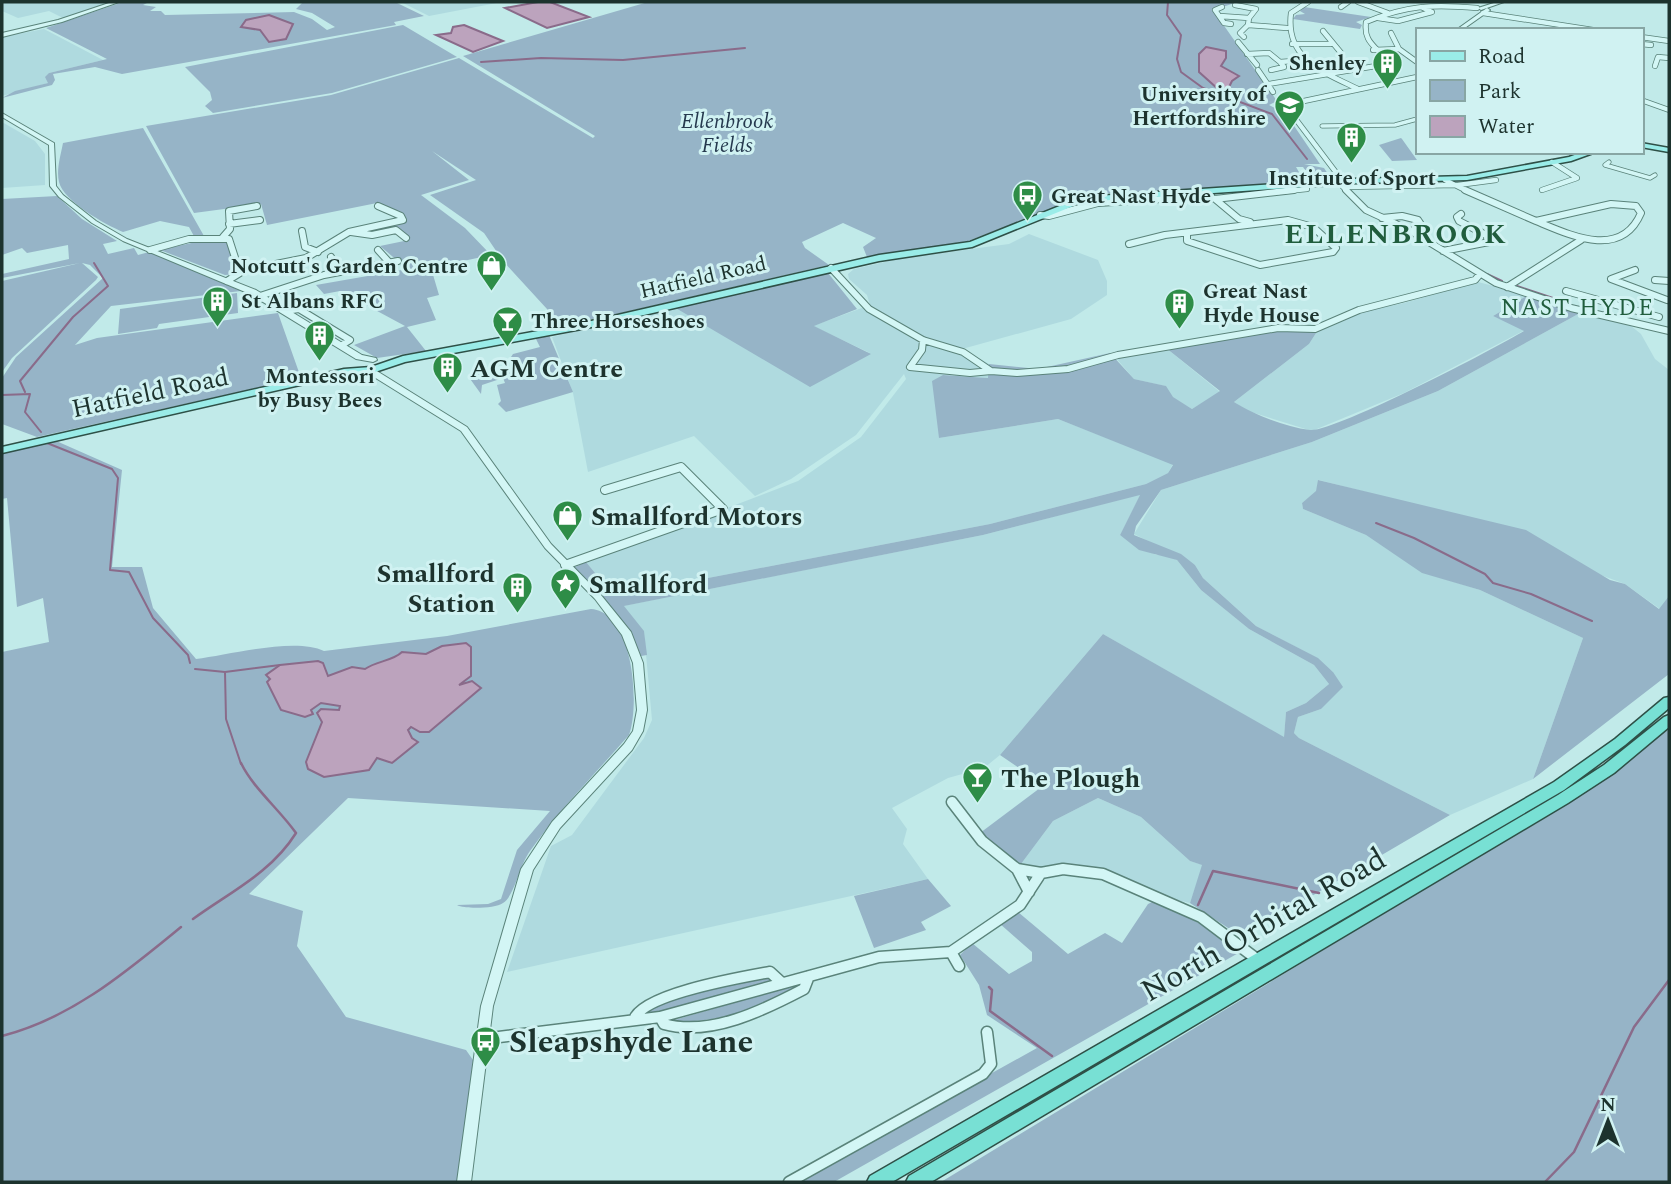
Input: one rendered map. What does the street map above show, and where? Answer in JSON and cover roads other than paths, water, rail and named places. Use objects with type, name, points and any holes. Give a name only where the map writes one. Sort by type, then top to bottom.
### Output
[{"type":"highway","name":"North Orbital Road","points":[[876,1182],[1559,786],[1612,749],[1669,701]]},
{"type":"highway","name":"North Orbital Road","points":[[915,1182],[1563,799],[1609,769],[1669,720]]},
{"type":"main road","points":[[1643,143],[1669,146]]},
{"type":"main road","points":[[1554,162],[1572,154]]},
{"type":"main road","points":[[929,250],[979,242],[1040,215],[1097,198],[1211,196],[1323,183],[1448,182],[1584,154]]},
{"type":"main road","name":"Hatfield Road","points":[[2,450],[370,365],[587,325],[831,268],[929,250]]},
{"type":"street","points":[[2,35],[60,21],[117,2]]},
{"type":"street","points":[[1308,2],[1291,15],[1287,28],[1292,44],[1307,60],[1357,89]]},
{"type":"street","points":[[1341,8],[1348,2]]},
{"type":"street","points":[[1358,2],[1388,12]]},
{"type":"street","points":[[1460,28],[1481,11],[1501,2]]},
{"type":"street","points":[[1269,84],[1390,63],[1373,50],[1365,39],[1365,26],[1388,12],[1419,6],[1437,4],[1462,7],[1580,28]]},
{"type":"street","points":[[1220,16],[1249,18],[1254,15],[1256,9],[1236,5]]},
{"type":"street","points":[[1398,21],[1434,13],[1419,6]]},
{"type":"street","points":[[1222,7],[1215,10],[1224,23],[1231,24]]},
{"type":"street","points":[[1244,37],[1240,33],[1248,25],[1249,18]]},
{"type":"street","points":[[1373,19],[1408,23]]},
{"type":"street","points":[[1248,25],[1287,28]]},
{"type":"street","points":[[1323,31],[1331,44],[1342,54]]},
{"type":"street","points":[[1391,33],[1399,49],[1416,61]]},
{"type":"street","points":[[1643,37],[1669,41]]},
{"type":"street","points":[[1238,42],[1273,92]]},
{"type":"street","points":[[1292,44],[1331,44]]},
{"type":"street","points":[[1643,44],[1651,46]]},
{"type":"street","points":[[1373,50],[1399,49]]},
{"type":"street","points":[[1247,54],[1269,53],[1284,67],[1271,70]]},
{"type":"street","points":[[1655,66],[1658,57],[1669,58]]},
{"type":"street","points":[[1280,62],[1307,60]]},
{"type":"street","points":[[1416,77],[1285,105],[1362,208],[1411,231],[1492,281],[1592,314],[1669,331]]},
{"type":"street","points":[[1643,101],[1669,110]]},
{"type":"street","points":[[2,115],[52,144],[52,182],[61,196],[110,233],[260,296],[342,345],[464,429],[549,547],[627,634],[635,652],[641,721],[628,747],[556,825],[531,859],[503,942],[487,1006],[464,1182]]},
{"type":"street","points":[[1322,126],[1395,125],[1416,119]]},
{"type":"street","points":[[1542,190],[1577,178],[1554,162]]},
{"type":"street","points":[[1609,162],[1605,165],[1646,179],[1655,175]]},
{"type":"street","points":[[1341,183],[1496,180]]},
{"type":"street","points":[[1448,182],[1535,221],[1581,240],[1619,238],[1634,228],[1641,211],[1627,203],[1611,204],[1535,221]]},
{"type":"street","points":[[1211,196],[1307,189]]},
{"type":"street","points":[[1211,196],[1239,219],[1259,223]]},
{"type":"street","points":[[223,237],[229,231],[227,215],[232,210],[257,205]]},
{"type":"street","points":[[228,281],[240,271],[302,259],[349,232],[402,220],[401,216],[378,206]]},
{"type":"street","points":[[1443,251],[1489,242],[1486,235],[1459,220],[1458,216],[1461,214]]},
{"type":"street","points":[[1381,218],[1395,215],[1413,218],[1422,226],[1411,231]]},
{"type":"street","points":[[1229,227],[1239,219]]},
{"type":"street","points":[[1129,244],[1166,236],[1301,219],[1336,248],[1333,252],[1260,265],[1166,236]]},
{"type":"street","points":[[229,224],[260,220]]},
{"type":"street","points":[[349,232],[372,235],[396,229],[406,237]]},
{"type":"street","points":[[302,231],[303,243],[318,252]]},
{"type":"street","points":[[1187,233],[1187,241]]},
{"type":"street","points":[[150,250],[166,244],[223,237],[231,241],[240,271]]},
{"type":"street","points":[[1507,287],[1581,240]]},
{"type":"street","points":[[378,250],[388,261]]},
{"type":"street","points":[[331,257],[339,272]]},
{"type":"street","points":[[260,296],[339,272],[398,261]]},
{"type":"street","points":[[831,268],[869,309],[923,340],[963,352],[991,371]]},
{"type":"street","points":[[1635,270],[1611,279],[1668,300],[1659,317],[1661,329]]},
{"type":"street","points":[[1475,280],[1480,274]]},
{"type":"street","points":[[923,340],[922,350],[910,367],[970,373],[1068,369],[1118,355],[1278,327],[1315,328],[1359,310],[1475,280],[1492,281]]},
{"type":"street","points":[[1655,280],[1669,281]]},
{"type":"street","points":[[1566,291],[1659,317]]},
{"type":"street","points":[[565,565],[723,509],[681,467],[605,491]]},
{"type":"street","points":[[952,802],[982,841],[1017,869],[1028,892]]},
{"type":"street","points":[[1017,869],[1041,873],[1063,869],[1103,874],[1201,917],[1258,960]]},
{"type":"street","points":[[483,1039],[660,1017],[878,957],[951,952],[1020,905],[1041,873]]},
{"type":"street","points":[[951,952],[959,966]]},
{"type":"street","points":[[634,1020],[642,1007],[743,975],[770,972],[782,983]]},
{"type":"street","points":[[660,1017],[664,1024],[674,1028],[718,1023],[749,1015],[804,989],[809,976]]},
{"type":"street","points":[[789,1182],[984,1074],[990,1064],[987,1032]]},
{"type":"water","points":[[550,2],[589,17],[547,28],[505,8]]},
{"type":"water","points":[[269,15],[293,24],[286,39],[269,42],[260,30],[241,27],[246,20]]},
{"type":"water","points":[[464,25],[503,41],[473,52],[436,35],[451,33],[453,27]]},
{"type":"water","points":[[1206,47],[1226,51],[1226,58],[1221,66],[1239,76],[1232,81],[1227,91],[1218,89],[1199,72],[1199,54]]},
{"type":"water","points":[[466,643],[471,647],[471,676],[459,685],[472,681],[481,688],[429,732],[420,732],[411,727],[408,730],[418,742],[392,763],[377,758],[369,770],[324,777],[308,769],[306,762],[322,722],[317,713],[321,709],[339,710],[340,706],[321,703],[311,710],[313,714],[305,717],[281,710],[267,682],[270,679],[266,675],[280,665],[318,661],[323,663],[328,676],[352,667],[365,669],[402,652],[426,654],[442,646]]},
{"type":"waterway","points":[[1168,2],[1167,15],[1181,35],[1177,59],[1181,72],[1203,88],[1272,114],[1307,159]]},
{"type":"waterway","points":[[481,62],[541,58],[623,60],[745,48]]},
{"type":"waterway","points":[[1225,91],[1235,99]]},
{"type":"waterway","points":[[25,392],[20,381],[73,317],[108,286],[94,263]]},
{"type":"waterway","points":[[1487,274],[1502,281]]},
{"type":"waterway","points":[[1517,286],[1565,302]]},
{"type":"waterway","points":[[2,395],[30,394],[25,412],[41,432]]},
{"type":"waterway","points":[[47,443],[112,469],[118,478],[110,570],[129,572],[153,618],[188,655],[190,663]]},
{"type":"waterway","points":[[1376,523],[1414,538],[1485,574],[1493,583],[1531,594],[1592,621]]},
{"type":"waterway","points":[[225,672],[280,665]]},
{"type":"waterway","points":[[195,669],[225,672]]},
{"type":"waterway","points":[[225,672],[226,719],[241,764]]},
{"type":"waterway","points":[[193,919],[262,871],[275,860],[296,833],[252,781],[241,763]]},
{"type":"waterway","points":[[1198,905],[1213,871],[1319,893]]},
{"type":"waterway","points":[[2,1036],[52,1018],[97,992],[181,927]]},
{"type":"waterway","points":[[1545,1182],[1574,1152],[1634,1027],[1669,980]]},
{"type":"waterway","points":[[989,987],[992,990],[990,1011],[1052,1056]]},
{"type":"place","name":"Shenley","points":[[1388,90]]},
{"type":"place","name":"University of Hertfordshire","points":[[1289,133]]},
{"type":"place","name":"Institute of Sport","points":[[1352,165]]},
{"type":"place","name":"Great Nast Hyde","points":[[1028,223]]},
{"type":"place","name":"Notcutt's Garden Centre","points":[[491,293]]},
{"type":"place","name":"St Albans RFC","points":[[218,328]]},
{"type":"place","name":"Great Nast Hyde House","points":[[1180,330]]},
{"type":"place","name":"Three Horseshoes","points":[[508,348]]},
{"type":"place","name":"Montessori by Busy Bees","points":[[320,363]]},
{"type":"place","name":"AGM Centre","points":[[447,395]]},
{"type":"place","name":"Smallford Motors","points":[[568,543]]},
{"type":"place","name":"Smallford","points":[[566,611]]},
{"type":"place","name":"Smallford Station","points":[[518,615]]},
{"type":"place","name":"The Plough","points":[[978,805]]},
{"type":"place","name":"Sleapshyde Lane","points":[[486,1068]]},
{"type":"district","name":"ELLENBROOK","points":[[1396,233]]},
{"type":"district","name":"NAST HYDE","points":[[1578,307]]},
{"type":"park label","name":"Ellenbrook Fields","points":[[727,133]]}]
